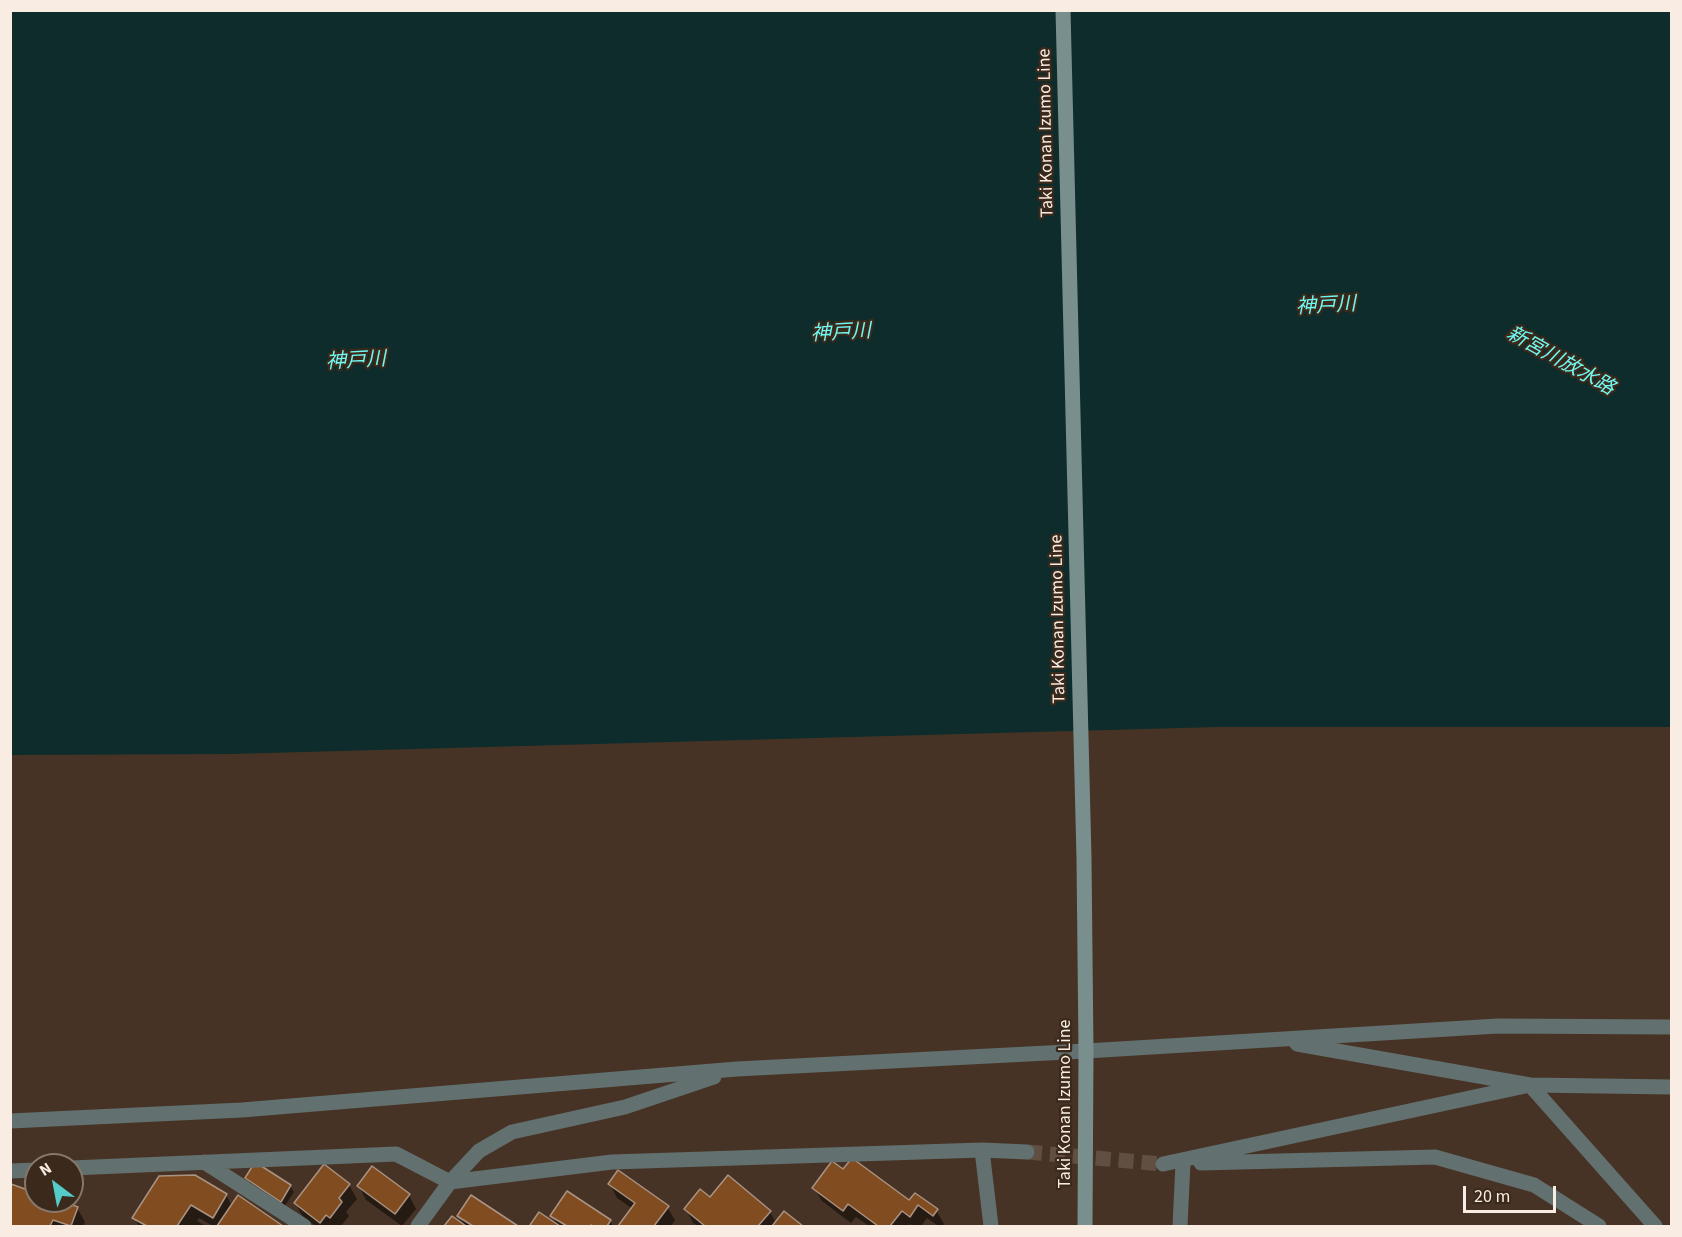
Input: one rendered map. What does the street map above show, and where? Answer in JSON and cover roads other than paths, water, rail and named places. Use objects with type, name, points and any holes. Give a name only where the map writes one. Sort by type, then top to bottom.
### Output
[{"type":"main road","name":"Taki Konan Izumo Line","points":[[1063,10],[1084,858],[1085,1227]]},
{"type":"street","points":[[10,1121],[242,1110],[737,1069],[1498,1026],[1671,1027]]},
{"type":"street","points":[[1272,1040],[1530,1085],[1671,1087]]},
{"type":"street","points":[[418,1227],[450,1182],[479,1151],[512,1132],[625,1107],[737,1069]]},
{"type":"street","points":[[1530,1085],[1163,1164],[1435,1157],[1534,1185],[1599,1227]]},
{"type":"street","points":[[1530,1085],[1655,1227]]},
{"type":"street","points":[[982,1150],[991,1227]]},
{"type":"street","points":[[84,1167],[396,1154],[450,1182],[612,1162],[982,1150],[1027,1152]]},
{"type":"street","points":[[204,1162],[304,1227]]},
{"type":"street","points":[[1180,1227],[1183,1163]]},
{"type":"water","points":[[10,11],[1671,11],[1671,727],[1217,727],[230,754],[11,755]]},
{"type":"tunnel","points":[[1027,1152],[1163,1164]]},
{"type":"water label","name":"神戸川","points":[[1326,307]]},
{"type":"water label","name":"神戸川","points":[[841,334]]},
{"type":"water label","name":"神戸川","points":[[356,362]]},
{"type":"water label","name":"新宮川放水路","points":[[1560,362]]}]
